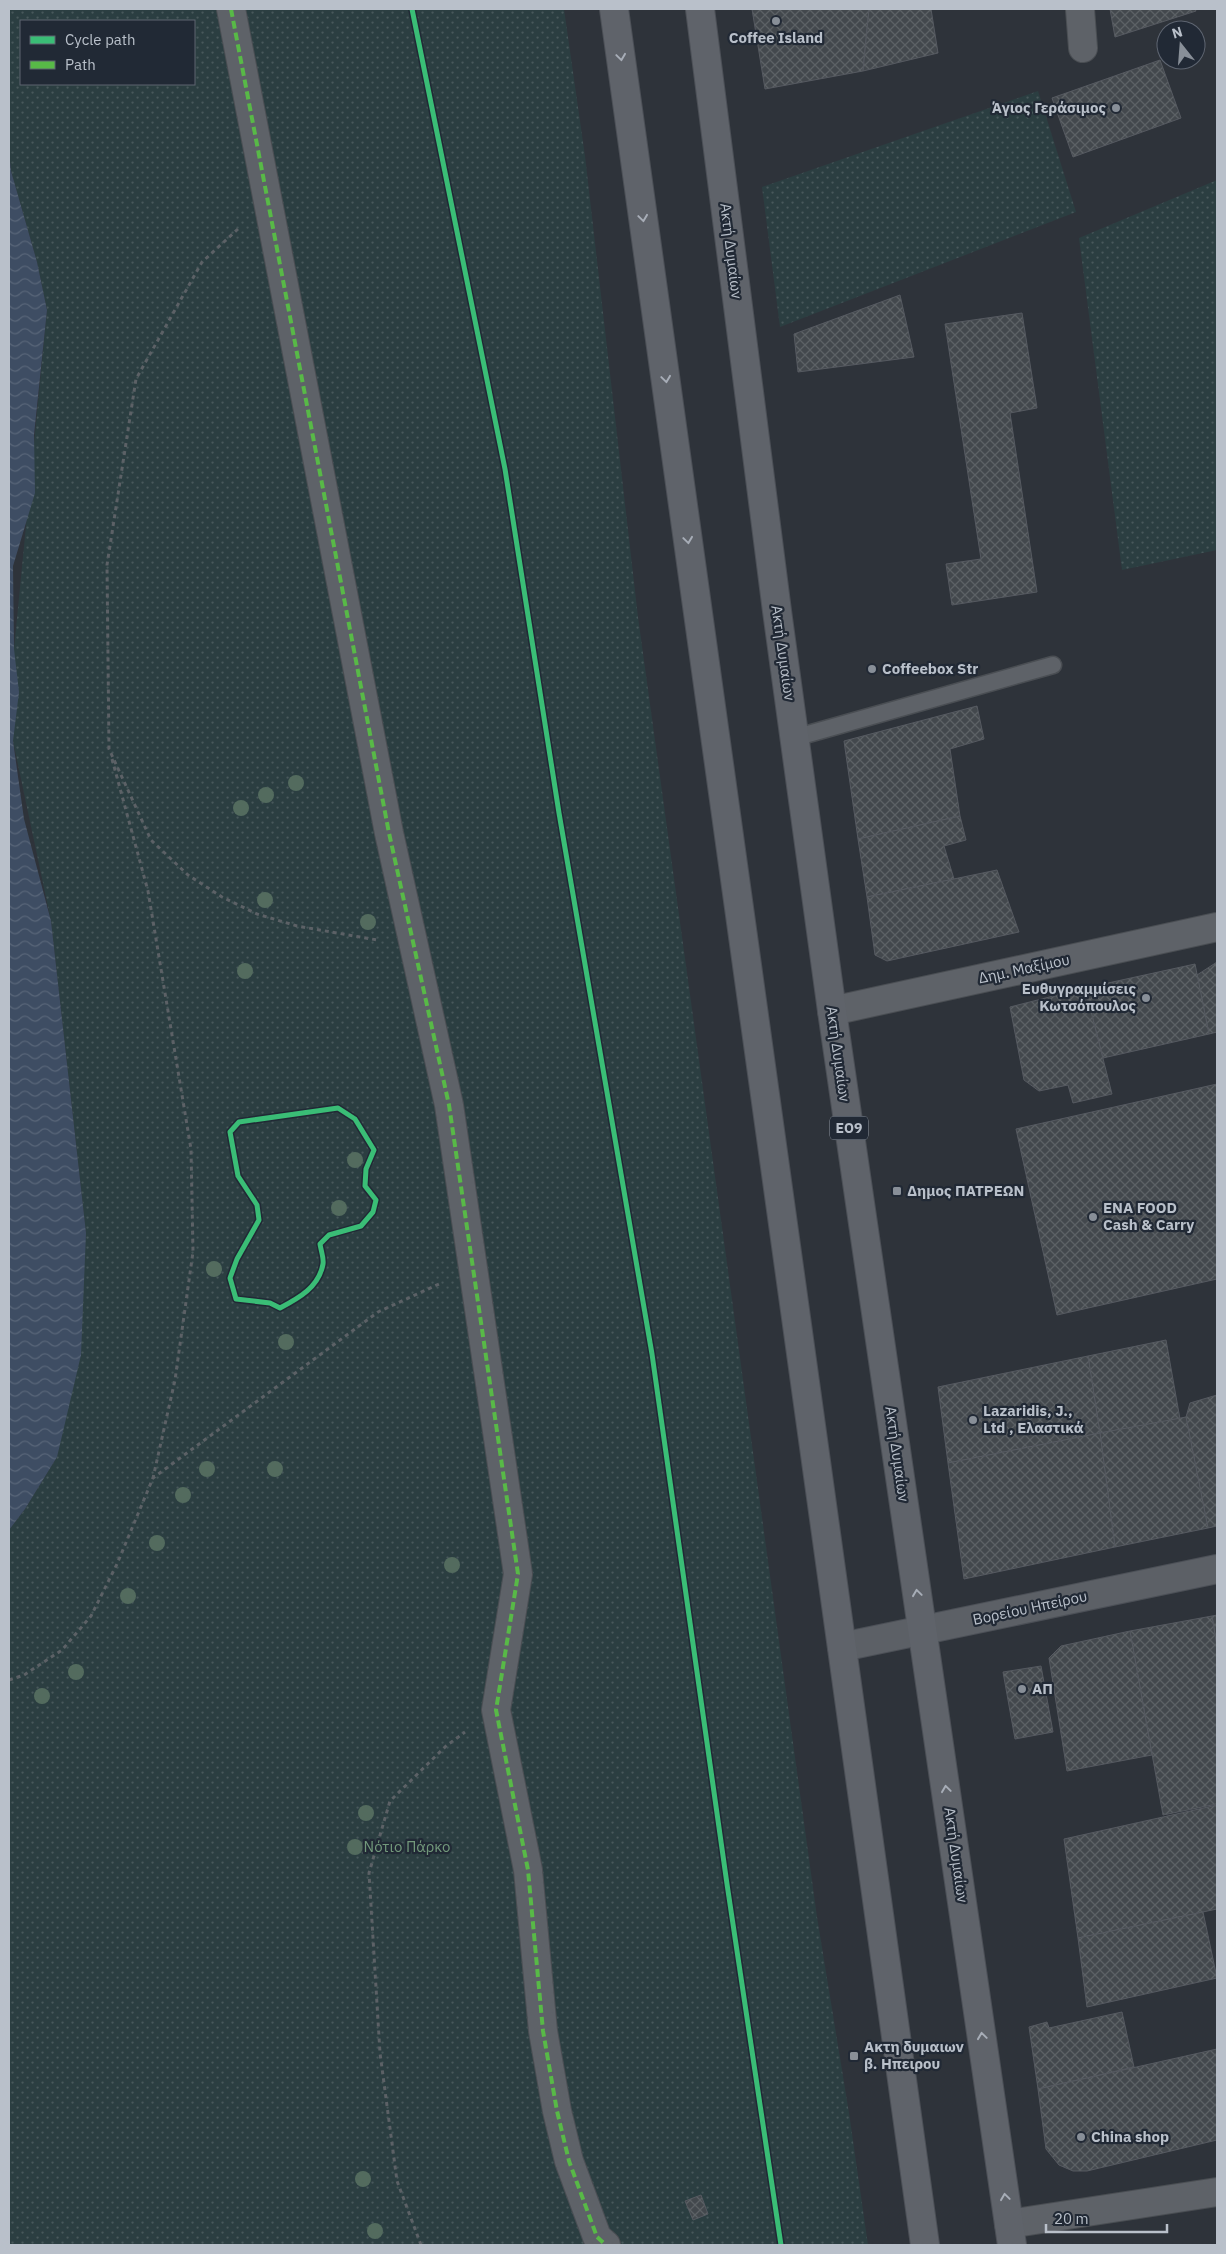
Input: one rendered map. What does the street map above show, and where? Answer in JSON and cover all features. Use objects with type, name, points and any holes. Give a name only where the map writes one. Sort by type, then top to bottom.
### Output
[{"type":"main road","points":[[614,9],[925,2245]]},
{"type":"main road","name":"Ακτή Δυμαίων","points":[[700,9],[794,738],[832,1010],[1011,2234]]},
{"type":"main road","name":"Βορείου Ηπείρου","points":[[842,1648],[1217,1568]]},
{"type":"street","points":[[231,9],[389,833],[449,1105],[518,1574],[496,1710],[528,1870],[542,2031],[557,2111],[569,2162],[597,2237],[606,2245]]},
{"type":"street","points":[[1080,9],[1083,48]]},
{"type":"street","name":"Δημ. Μαξίμου","points":[[832,1010],[1217,927]]},
{"type":"street","points":[[1011,2234],[1217,2192]]},
{"type":"lane","points":[[794,738],[1053,665]]},
{"type":"path","points":[[9,1680],[24,1675],[62,1650],[90,1616],[117,1564],[153,1478],[175,1380],[193,1252],[191,1149],[148,891],[109,749],[107,565],[136,379],[202,262],[268,202]]},
{"type":"path","points":[[109,749],[151,840],[188,875],[222,897],[257,914],[297,926],[415,947]]},
{"type":"path","points":[[153,1478],[378,1312],[474,1268]]},
{"type":"path","points":[[421,2245],[397,2181],[380,2053],[369,1873],[390,1801],[446,1746],[496,1710]]},
{"type":"green space","name":"Νότιο Πάρκο","points":[[9,9],[564,9],[585,156],[638,617],[817,1917],[849,2113],[868,2245],[9,2245],[9,1530],[25,1509],[57,1457],[86,1233],[51,921],[13,741],[14,649],[47,310],[37,262],[11,171],[9,152]]},
{"type":"green space","points":[[1038,91],[1076,212],[780,327],[762,187]]},
{"type":"green space","points":[[1217,180],[1217,550],[1122,570],[1079,238]]},
{"type":"water","points":[[9,152],[11,171],[37,262],[47,310],[34,435],[35,493],[13,566],[14,649],[19,692],[13,741],[24,819],[51,921],[86,1233],[81,1355],[57,1457],[25,1509],[9,1530]]},
{"type":"building","points":[[752,9],[869,9],[863,71],[765,89]]},
{"type":"building","points":[[869,9],[931,9],[938,53],[863,71]]},
{"type":"building","points":[[1110,9],[1195,9],[1196,11],[1168,20],[1156,20],[1156,24],[1115,37]]},
{"type":"building","name":"Άγιος Γεράσιμος","points":[[1156,61],[1156,70],[1164,70],[1181,118],[1073,157],[1052,98]]},
{"type":"building","points":[[900,295],[914,357],[798,372],[794,334]]},
{"type":"building","points":[[1022,313],[1037,408],[1010,413],[1037,592],[952,605],[946,564],[981,559],[945,324]]},
{"type":"building","points":[[977,706],[984,739],[950,749],[960,816],[858,839],[844,741]]},
{"type":"building","points":[[960,816],[966,840],[944,846],[954,879],[867,897],[858,839]]},
{"type":"building","points":[[997,870],[1019,932],[887,961],[875,955],[867,897]]},
{"type":"building","points":[[1217,962],[1217,1032],[1209,1034],[1197,975]]},
{"type":"building","points":[[1195,964],[1209,1034],[1103,1058],[1085,988]]},
{"type":"building","points":[[1085,988],[1112,1094],[1073,1103],[1068,1085],[1039,1091],[1024,1080],[1010,1007]]},
{"type":"building","points":[[1217,1084],[1217,1279],[1057,1315],[1016,1129]]},
{"type":"building","points":[[1166,1340],[1180,1419],[1100,1433],[1088,1356]]},
{"type":"building","points":[[1088,1356],[1100,1433],[948,1463],[938,1387]]},
{"type":"building","points":[[1217,1395],[1217,1526],[1208,1528],[1186,1417],[1190,1403]]},
{"type":"building","points":[[1186,1417],[1208,1528],[1115,1547],[1100,1433]]},
{"type":"building","points":[[1100,1433],[1115,1547],[964,1579],[948,1463]]},
{"type":"building","points":[[1217,1615],[1217,1647],[1212,1616]]},
{"type":"building","points":[[1212,1616],[1217,1647],[1217,1804],[1163,1815],[1130,1631]]},
{"type":"building","points":[[1130,1631],[1152,1755],[1067,1771],[1049,1658],[1061,1646]]},
{"type":"building","points":[[1041,1666],[1053,1732],[1015,1739],[1003,1672]]},
{"type":"building","points":[[1217,1805],[1217,1909],[1078,1938],[1064,1839]]},
{"type":"building","points":[[1203,1912],[1217,1978],[1087,2007],[1078,1938]]},
{"type":"building","points":[[1122,2012],[1134,2067],[1038,2089],[1029,2027],[1047,2022],[1049,2028]]},
{"type":"building","points":[[1217,2049],[1217,2140],[1087,2171],[1073,2171],[1059,2165],[1046,2149],[1038,2089]]},
{"type":"building","points":[[701,2195],[708,2214],[693,2220],[685,2201]]},
{"type":"marked path","points":[[231,9],[389,833],[449,1105],[518,1574],[496,1710],[528,1870],[543,2031],[557,2111],[569,2161],[597,2237],[606,2245]]},
{"type":"cycle path","points":[[412,9],[505,469],[559,813],[652,1354],[727,1884],[781,2245]]},
{"type":"cycle path","points":[[338,1108],[355,1119],[374,1150],[366,1169],[365,1186],[376,1200],[373,1212],[361,1226],[329,1235],[320,1244],[323,1257],[321,1272],[313,1285],[294,1300],[280,1308],[270,1303],[236,1299],[230,1278],[237,1259],[259,1220],[257,1205],[238,1176],[230,1132],[239,1122],[338,1108]]},
{"type":"place","name":"Coffee Island","points":[[776,21]]},
{"type":"place","name":"Άγιος Γεράσιμος","points":[[1116,108]]},
{"type":"place","name":"Coffeebox Str","points":[[872,669]]},
{"type":"place","name":"Ευθυγραμμίσεις Κωτσόπουλος","points":[[1146,998]]},
{"type":"place","name":"Δημος ΠΑΤΡΕΩΝ","points":[[897,1191]]},
{"type":"place","name":"ENA FOOD Cash & Carry","points":[[1093,1217]]},
{"type":"place","name":"Lazaridis, J., Ltd , Ελαστικά","points":[[973,1420]]},
{"type":"place","name":"ΑΠ","points":[[1022,1689]]},
{"type":"place","name":"Ακτη δυμαιων β. Ηπειρου","points":[[854,2056]]},
{"type":"place","name":"China shop","points":[[1081,2137]]}]
